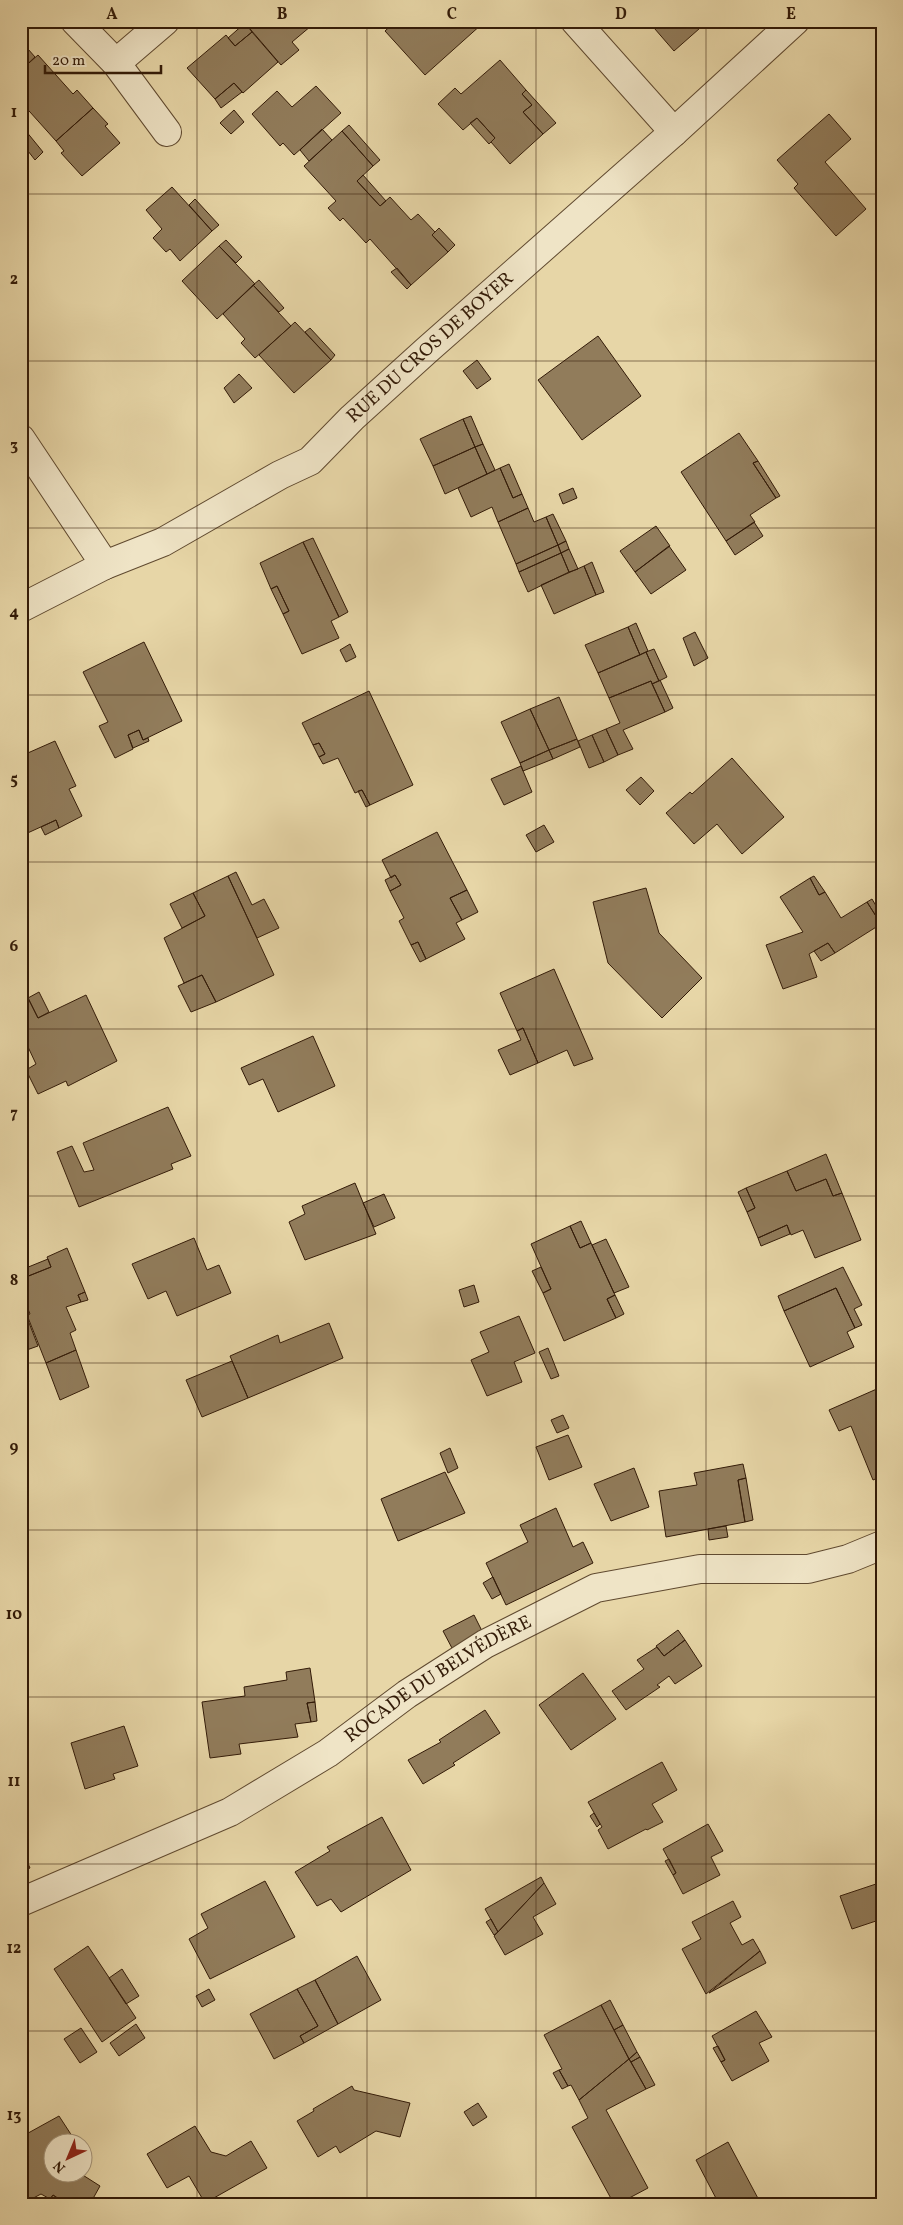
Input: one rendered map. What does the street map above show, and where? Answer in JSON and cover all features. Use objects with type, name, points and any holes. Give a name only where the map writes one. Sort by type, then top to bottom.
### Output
[{"type":"street","points":[[75,21],[116,63],[167,132]]},
{"type":"street","points":[[116,63],[165,21]]},
{"type":"street","points":[[575,21],[674,132]]},
{"type":"street","name":"RUE DU CROS DE BOYER","points":[[21,608],[105,565],[163,542],[280,475],[310,461],[352,418],[674,132],[795,21]]},
{"type":"street","points":[[21,439],[105,565]]},
{"type":"street","name":"ROCADE DU BELVÉDÈRE","points":[[21,1902],[230,1812],[328,1753],[407,1694],[484,1644],[596,1588],[700,1569],[808,1569],[848,1559],[882,1545]]},
{"type":"building","points":[[246,21],[317,21],[292,42],[299,50],[281,65],[245,23]]},
{"type":"building","points":[[396,21],[480,21],[482,24],[425,75],[385,31]]},
{"type":"building","points":[[648,21],[708,21],[674,51]]},
{"type":"building","points":[[245,23],[252,32],[235,46],[228,38]]},
{"type":"building","points":[[252,32],[278,62],[243,93],[234,83],[215,99],[187,68],[226,35],[235,46]]},
{"type":"building","points":[[28,49],[35,57],[21,70],[21,55]]},
{"type":"building","points":[[38,55],[73,94],[77,90],[93,108],[56,141],[21,102],[21,70]]},
{"type":"building","points":[[500,60],[526,90],[522,94],[532,105],[523,112],[543,134],[510,164],[491,142],[495,138],[477,118],[463,130],[438,104],[455,88],[461,94]]},
{"type":"building","points":[[234,83],[242,92],[221,108],[215,99]]},
{"type":"building","points":[[316,86],[341,113],[294,155],[283,143],[280,146],[252,114],[277,91],[292,107]]},
{"type":"building","points":[[526,90],[556,123],[543,134],[523,112],[532,105],[522,94]]},
{"type":"building","points":[[93,108],[108,124],[105,126],[120,143],[82,176],[61,153],[64,151],[56,141]]},
{"type":"building","points":[[234,110],[244,122],[231,134],[220,123]]},
{"type":"building","points":[[829,114],[851,139],[825,162],[866,209],[836,236],[794,188],[798,184],[777,160]]},
{"type":"building","points":[[477,118],[495,138],[489,144],[470,123]]},
{"type":"building","points":[[21,125],[43,152],[35,160],[21,142]]},
{"type":"building","points":[[349,125],[380,160],[373,166],[342,131]]},
{"type":"building","points":[[322,129],[332,140],[309,161],[300,150]]},
{"type":"building","points":[[342,131],[373,166],[357,181],[380,206],[390,197],[411,220],[418,214],[435,232],[432,235],[448,252],[411,285],[370,239],[366,243],[343,218],[340,221],[328,208],[336,201],[304,166]]},
{"type":"building","points":[[363,175],[386,201],[380,206],[357,181]]},
{"type":"building","points":[[172,187],[212,231],[180,261],[170,249],[166,252],[153,238],[162,229],[146,210]]},
{"type":"building","points":[[195,199],[219,225],[212,231],[189,205]]},
{"type":"building","points":[[439,228],[455,245],[448,252],[432,235]]},
{"type":"building","points":[[226,240],[242,257],[236,263],[219,246]]},
{"type":"building","points":[[219,246],[255,284],[217,319],[182,281]]},
{"type":"building","points":[[397,268],[411,285],[407,289],[391,272]]},
{"type":"building","points":[[259,280],[284,308],[279,312],[253,285]]},
{"type":"building","points":[[253,285],[291,326],[255,358],[241,343],[245,339],[223,314]]},
{"type":"building","points":[[295,322],[331,360],[294,393],[259,355]]},
{"type":"building","points":[[310,328],[335,355],[331,360],[305,332]]},
{"type":"building","points":[[598,336],[641,396],[582,440],[538,380]]},
{"type":"building","points":[[477,360],[491,379],[477,389],[463,371]]},
{"type":"building","points":[[239,374],[252,388],[234,403],[224,388]]},
{"type":"building","points":[[471,416],[483,444],[475,447],[463,419]]},
{"type":"building","points":[[463,419],[475,447],[433,466],[420,439]]},
{"type":"building","points":[[739,433],[758,461],[753,463],[776,498],[750,515],[755,522],[726,541],[681,472]]},
{"type":"building","points":[[483,444],[495,470],[487,474],[475,447]]},
{"type":"building","points":[[475,447],[487,474],[445,494],[433,466]]},
{"type":"building","points":[[758,461],[780,496],[776,498],[753,463]]},
{"type":"building","points":[[509,464],[522,494],[513,498],[500,468]]},
{"type":"building","points":[[500,468],[513,498],[522,494],[528,508],[498,522],[492,507],[471,517],[458,488]]},
{"type":"building","points":[[573,488],[577,498],[563,504],[559,494]]},
{"type":"building","points":[[528,508],[534,522],[546,517],[558,545],[516,564],[498,522]]},
{"type":"building","points":[[553,514],[566,541],[558,545],[546,517]]},
{"type":"building","points":[[754,522],[763,536],[735,555],[726,541]]},
{"type":"building","points":[[656,526],[670,546],[635,572],[620,551]]},
{"type":"building","points":[[313,538],[348,612],[339,617],[303,542]]},
{"type":"building","points":[[566,541],[569,549],[561,553],[558,545]]},
{"type":"building","points":[[303,542],[339,617],[331,621],[339,638],[302,654],[283,614],[289,611],[277,586],[271,589],[260,563]]},
{"type":"building","points":[[558,545],[561,553],[519,572],[516,564]]},
{"type":"building","points":[[669,546],[686,570],[651,594],[635,572]]},
{"type":"building","points":[[569,549],[578,569],[569,572],[561,553]]},
{"type":"building","points":[[561,553],[569,572],[528,592],[519,572]]},
{"type":"building","points":[[592,562],[604,592],[596,595],[584,566]]},
{"type":"building","points":[[584,566],[596,595],[554,614],[541,585]]},
{"type":"building","points":[[277,586],[289,611],[283,614],[271,589]]},
{"type":"building","points":[[636,623],[648,651],[640,655],[628,627]]},
{"type":"building","points":[[628,627],[640,655],[598,673],[585,645]]},
{"type":"building","points":[[695,632],[708,658],[694,666],[683,638]]},
{"type":"building","points":[[144,642],[182,721],[143,740],[139,730],[128,735],[133,749],[115,758],[99,726],[108,722],[83,672]]},
{"type":"building","points":[[350,644],[356,657],[346,662],[340,650]]},
{"type":"building","points":[[654,649],[667,677],[659,681],[646,652]]},
{"type":"building","points":[[646,652],[659,681],[652,684],[651,681],[609,698],[598,673]]},
{"type":"building","points":[[660,680],[673,708],[665,712],[652,684]]},
{"type":"building","points":[[651,681],[665,712],[623,730],[633,749],[618,755],[606,729],[620,723],[609,698]]},
{"type":"building","points":[[369,691],[413,785],[370,805],[362,790],[355,793],[338,758],[323,764],[319,757],[325,754],[319,743],[313,745],[302,723]]},
{"type":"building","points":[[559,697],[577,739],[549,750],[530,709]]},
{"type":"building","points":[[530,709],[549,750],[520,763],[501,722]]},
{"type":"building","points":[[606,729],[618,755],[604,762],[592,735]]},
{"type":"building","points":[[139,730],[143,740],[148,738],[149,741],[133,748],[128,735]]},
{"type":"building","points":[[592,735],[604,762],[589,768],[578,741]]},
{"type":"building","points":[[577,739],[580,747],[553,759],[549,750]]},
{"type":"building","points":[[55,741],[76,786],[69,789],[82,816],[59,828],[56,820],[21,836],[21,756]]},
{"type":"building","points":[[319,743],[325,754],[319,757],[313,745]]},
{"type":"building","points":[[549,750],[553,759],[523,771],[520,763]]},
{"type":"building","points":[[732,758],[784,817],[742,854],[717,824],[694,844],[666,813],[690,792],[692,794]]},
{"type":"building","points":[[521,766],[532,792],[504,805],[491,779]]},
{"type":"building","points":[[641,777],[654,791],[640,805],[626,790]]},
{"type":"building","points":[[362,790],[370,805],[366,807],[358,791]]},
{"type":"building","points":[[56,820],[59,828],[45,835],[41,827]]},
{"type":"building","points":[[544,825],[554,842],[536,852],[526,835]]},
{"type":"building","points":[[437,832],[467,890],[450,898],[462,920],[456,923],[465,939],[426,959],[418,942],[411,945],[399,921],[404,918],[390,891],[401,885],[395,875],[391,878],[382,860]]},
{"type":"building","points":[[236,872],[252,905],[264,899],[279,928],[257,938],[228,876]]},
{"type":"building","points":[[395,875],[401,885],[390,891],[385,880]]},
{"type":"building","points":[[228,876],[274,975],[216,1002],[202,975],[184,983],[164,938],[205,916],[193,893]]},
{"type":"building","points":[[814,876],[825,892],[819,895],[810,878]]},
{"type":"building","points":[[810,878],[819,895],[825,892],[841,918],[867,902],[881,924],[835,953],[828,943],[809,954],[817,977],[783,989],[766,945],[803,932],[780,897]]},
{"type":"building","points":[[646,888],[659,933],[702,978],[662,1018],[608,963],[593,902]]},
{"type":"building","points":[[467,890],[478,912],[462,920],[450,898]]},
{"type":"building","points":[[193,893],[205,916],[182,928],[170,904]]},
{"type":"building","points":[[872,899],[882,916],[881,924],[867,902]]},
{"type":"building","points":[[418,942],[426,959],[420,962],[411,945]]},
{"type":"building","points":[[828,943],[835,953],[821,961],[814,951]]},
{"type":"building","points":[[554,969],[593,1059],[574,1066],[567,1050],[538,1063],[523,1028],[517,1031],[500,993]]},
{"type":"building","points":[[202,975],[216,1002],[191,1012],[178,986]]},
{"type":"building","points":[[39,992],[49,1012],[38,1018],[28,998]]},
{"type":"building","points":[[86,995],[117,1061],[68,1086],[66,1081],[38,1094],[26,1070],[36,1064],[21,1032],[21,1001],[28,998],[38,1018]]},
{"type":"building","points":[[523,1028],[538,1063],[510,1075],[498,1050],[521,1040],[517,1031]]},
{"type":"building","points":[[313,1036],[335,1086],[278,1112],[263,1079],[249,1085],[241,1068]]},
{"type":"building","points":[[168,1107],[191,1156],[171,1164],[173,1169],[79,1207],[57,1152],[72,1146],[84,1172],[94,1170],[83,1143]]},
{"type":"building","points":[[826,1154],[842,1193],[833,1196],[826,1179],[796,1191],[787,1171]]},
{"type":"building","points":[[787,1171],[796,1191],[826,1179],[833,1196],[842,1193],[861,1240],[815,1258],[803,1230],[791,1235],[787,1225],[758,1238],[747,1212],[755,1208],[746,1188]]},
{"type":"building","points":[[355,1183],[376,1234],[305,1260],[289,1222],[305,1214],[302,1206]]},
{"type":"building","points":[[746,1188],[755,1208],[747,1212],[738,1192]]},
{"type":"building","points":[[384,1194],[395,1218],[374,1227],[363,1203]]},
{"type":"building","points":[[581,1221],[591,1243],[580,1248],[570,1226]]},
{"type":"building","points":[[787,1225],[790,1234],[761,1246],[758,1238]]},
{"type":"building","points":[[570,1226],[580,1248],[591,1243],[615,1295],[607,1299],[616,1318],[564,1341],[543,1293],[551,1289],[531,1244]]},
{"type":"building","points":[[194,1238],[207,1270],[219,1265],[231,1293],[177,1316],[166,1291],[148,1299],[132,1264]]},
{"type":"building","points":[[606,1239],[629,1287],[614,1293],[592,1245]]},
{"type":"building","points":[[67,1248],[85,1292],[78,1295],[81,1302],[66,1307],[76,1330],[70,1333],[76,1350],[46,1363],[27,1315],[30,1314],[21,1291],[21,1279],[51,1267],[47,1257]]},
{"type":"building","points":[[48,1259],[51,1267],[21,1279],[21,1270]]},
{"type":"building","points":[[541,1267],[551,1289],[543,1293],[532,1271]]},
{"type":"building","points":[[843,1267],[862,1305],[854,1309],[862,1325],[855,1328],[836,1288],[784,1311],[778,1296]]},
{"type":"building","points":[[474,1285],[479,1302],[464,1307],[459,1290]]},
{"type":"building","points":[[836,1288],[855,1328],[847,1332],[854,1347],[810,1367],[784,1311]]},
{"type":"building","points":[[85,1292],[88,1300],[81,1302],[78,1295]]},
{"type":"building","points":[[615,1295],[624,1314],[616,1318],[607,1299]]},
{"type":"building","points":[[21,1311],[23,1316],[26,1315],[38,1346],[21,1352]]},
{"type":"building","points":[[519,1316],[535,1353],[514,1362],[522,1382],[487,1396],[471,1360],[489,1352],[480,1332]]},
{"type":"building","points":[[329,1323],[343,1358],[248,1398],[230,1356],[278,1335],[280,1343]]},
{"type":"building","points":[[548,1348],[559,1376],[551,1379],[539,1352]]},
{"type":"building","points":[[76,1350],[89,1387],[60,1400],[46,1363]]},
{"type":"building","points":[[232,1361],[248,1398],[202,1417],[186,1380]]},
{"type":"building","points":[[879,1388],[882,1396],[882,1476],[873,1480],[851,1426],[839,1431],[829,1410]]},
{"type":"building","points":[[563,1415],[569,1428],[557,1433],[551,1420]]},
{"type":"building","points":[[568,1435],[582,1467],[549,1480],[536,1447]]},
{"type":"building","points":[[450,1448],[458,1468],[448,1473],[440,1453]]},
{"type":"building","points":[[743,1464],[746,1478],[738,1480],[745,1522],[666,1537],[659,1491],[697,1485],[694,1473]]},
{"type":"building","points":[[634,1468],[649,1507],[611,1521],[594,1484]]},
{"type":"building","points":[[445,1472],[465,1513],[398,1541],[381,1499]]},
{"type":"building","points":[[746,1478],[753,1520],[745,1522],[738,1480]]},
{"type":"building","points":[[556,1508],[573,1547],[583,1542],[593,1563],[506,1605],[486,1563],[528,1542],[520,1525]]},
{"type":"building","points":[[726,1526],[728,1537],[709,1540],[708,1529]]},
{"type":"building","points":[[493,1577],[501,1594],[492,1599],[483,1583]]},
{"type":"building","points":[[474,1615],[484,1635],[453,1650],[443,1631]]},
{"type":"building","points":[[678,1630],[685,1640],[664,1656],[656,1646]]},
{"type":"building","points":[[685,1640],[702,1666],[675,1684],[669,1676],[657,1685],[660,1687],[626,1710],[612,1691],[644,1669],[637,1660],[657,1647],[664,1656]]},
{"type":"building","points":[[310,1668],[315,1702],[307,1703],[311,1722],[295,1724],[298,1737],[239,1744],[241,1754],[210,1758],[202,1702],[245,1696],[244,1687],[287,1680],[286,1672]]},
{"type":"building","points":[[583,1673],[616,1719],[571,1750],[539,1705]]},
{"type":"building","points":[[315,1702],[317,1721],[311,1722],[307,1703]]},
{"type":"building","points":[[485,1710],[500,1733],[453,1763],[455,1765],[423,1784],[408,1760],[441,1742],[439,1740]]},
{"type":"building","points":[[124,1726],[138,1766],[113,1774],[115,1779],[85,1789],[71,1743]]},
{"type":"building","points":[[662,1762],[677,1790],[652,1804],[663,1822],[608,1849],[598,1830],[602,1827],[588,1802]]},
{"type":"building","points":[[594,1813],[600,1824],[597,1827],[590,1816]]},
{"type":"building","points":[[382,1817],[411,1870],[341,1912],[331,1899],[317,1906],[295,1872],[330,1851],[327,1847]]},
{"type":"building","points":[[708,1824],[723,1851],[711,1857],[720,1875],[683,1894],[673,1875],[676,1873],[663,1849]]},
{"type":"building","points":[[21,1848],[30,1868],[21,1872]]},
{"type":"building","points":[[669,1859],[676,1873],[673,1875],[665,1861]]},
{"type":"building","points":[[541,1877],[544,1883],[498,1932],[485,1909]]},
{"type":"building","points":[[265,1881],[295,1937],[210,1979],[189,1939],[208,1928],[201,1914]]},
{"type":"building","points":[[882,1882],[882,1919],[852,1929],[840,1896]]},
{"type":"building","points":[[544,1883],[556,1904],[533,1917],[543,1934],[505,1955],[494,1936]]},
{"type":"building","points":[[733,1901],[741,1917],[730,1923],[742,1945],[753,1939],[760,1951],[706,1994],[682,1949],[701,1939],[692,1922]]},
{"type":"building","points":[[491,1919],[498,1932],[494,1935],[486,1922]]},
{"type":"building","points":[[88,1946],[136,2018],[102,2042],[54,1969]]},
{"type":"building","points":[[760,1951],[766,1963],[709,1993]]},
{"type":"building","points":[[357,1956],[381,2000],[338,2024],[315,1980]]},
{"type":"building","points":[[122,1969],[139,1996],[126,2004],[109,1978]]},
{"type":"building","points":[[315,1980],[338,2024],[304,2043],[300,2036],[318,2026],[297,1989]]},
{"type":"building","points":[[209,1989],[215,2000],[202,2007],[196,1996]]},
{"type":"building","points":[[297,1989],[318,2026],[300,2036],[304,2043],[274,2059],[250,2014]]},
{"type":"building","points":[[610,2000],[623,2025],[614,2030],[601,2005]]},
{"type":"building","points":[[601,2005],[629,2059],[579,2100],[571,2085],[568,2086],[559,2070],[562,2069],[544,2035]]},
{"type":"building","points":[[756,2011],[772,2037],[759,2043],[769,2061],[732,2081],[721,2062],[725,2060],[712,2036]]},
{"type":"building","points":[[136,2024],[145,2038],[119,2056],[110,2043]]},
{"type":"building","points":[[623,2025],[637,2052],[629,2059],[614,2030]]},
{"type":"building","points":[[81,2028],[97,2052],[80,2063],[64,2039]]},
{"type":"building","points":[[718,2046],[725,2060],[721,2062],[713,2048]]},
{"type":"building","points":[[637,2052],[640,2057],[631,2062],[629,2059]]},
{"type":"building","points":[[640,2057],[655,2085],[646,2089],[631,2062]]},
{"type":"building","points":[[629,2059],[646,2089],[606,2110],[648,2188],[618,2204],[614,2204],[572,2127],[588,2118],[579,2100]]},
{"type":"building","points":[[559,2070],[568,2086],[562,2089],[553,2073]]},
{"type":"building","points":[[352,2086],[354,2090],[410,2103],[400,2137],[376,2131],[340,2153],[336,2146],[318,2157],[297,2121],[314,2111],[313,2109]]},
{"type":"building","points":[[478,2103],[487,2117],[473,2126],[464,2112]]},
{"type":"building","points":[[59,2116],[69,2132],[42,2132],[42,2182],[92,2181],[100,2186],[90,2204],[59,2204],[57,2202],[59,2199],[53,2195],[50,2199],[41,2194],[22,2204],[21,2137]]},
{"type":"building","points":[[195,2126],[211,2152],[226,2156],[251,2141],[267,2168],[205,2203],[189,2176],[167,2188],[147,2154]]},
{"type":"building","points":[[728,2142],[761,2204],[719,2204],[696,2160]]},
{"type":"building","points":[[53,2195],[59,2199],[57,2202],[50,2199]]}]
